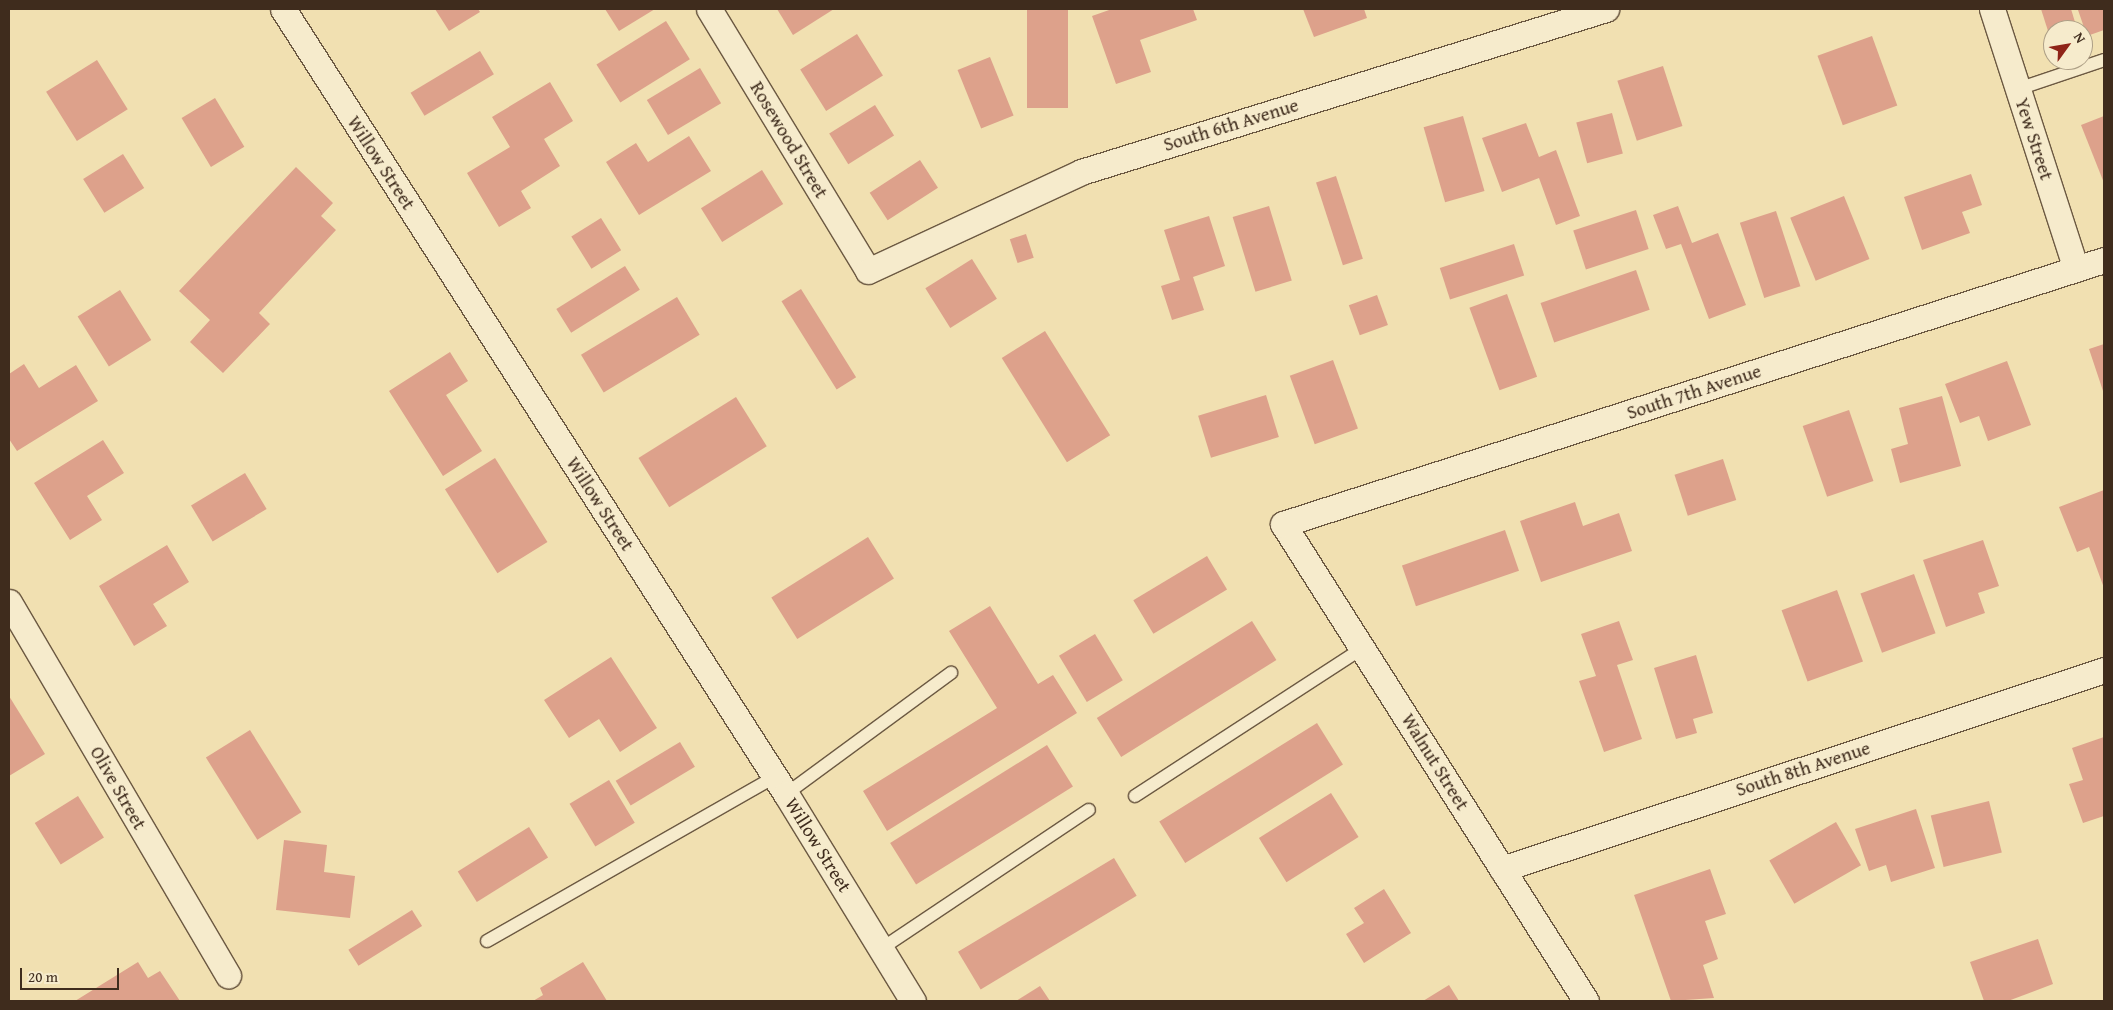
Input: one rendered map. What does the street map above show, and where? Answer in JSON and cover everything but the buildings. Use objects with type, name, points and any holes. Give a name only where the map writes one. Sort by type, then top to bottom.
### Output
[{"type":"street","name":"Willow Street","points":[[283,9],[780,785],[913,1001]]},
{"type":"street","name":"Rosewood Street","points":[[709,9],[868,271]]},
{"type":"street","name":"South 6th Avenue","points":[[868,271],[1081,172],[1606,9]]},
{"type":"street","name":"Yew Street","points":[[1992,9],[2076,269]]},
{"type":"street","name":"South 7th Avenue","points":[[1283,524],[2104,260]]},
{"type":"street","name":"Walnut Street","points":[[1283,524],[1586,1001]]},
{"type":"street","name":"Olive Street","points":[[9,602],[228,975]]},
{"type":"street","name":"South 8th Avenue","points":[[1502,868],[2104,670]]},
{"type":"lane","points":[[2018,89],[2104,60]]},
{"type":"lane","points":[[1135,796],[1362,648]]},
{"type":"lane","points":[[487,941],[780,785],[951,673]]},
{"type":"lane","points":[[881,949],[1089,810]]}]
